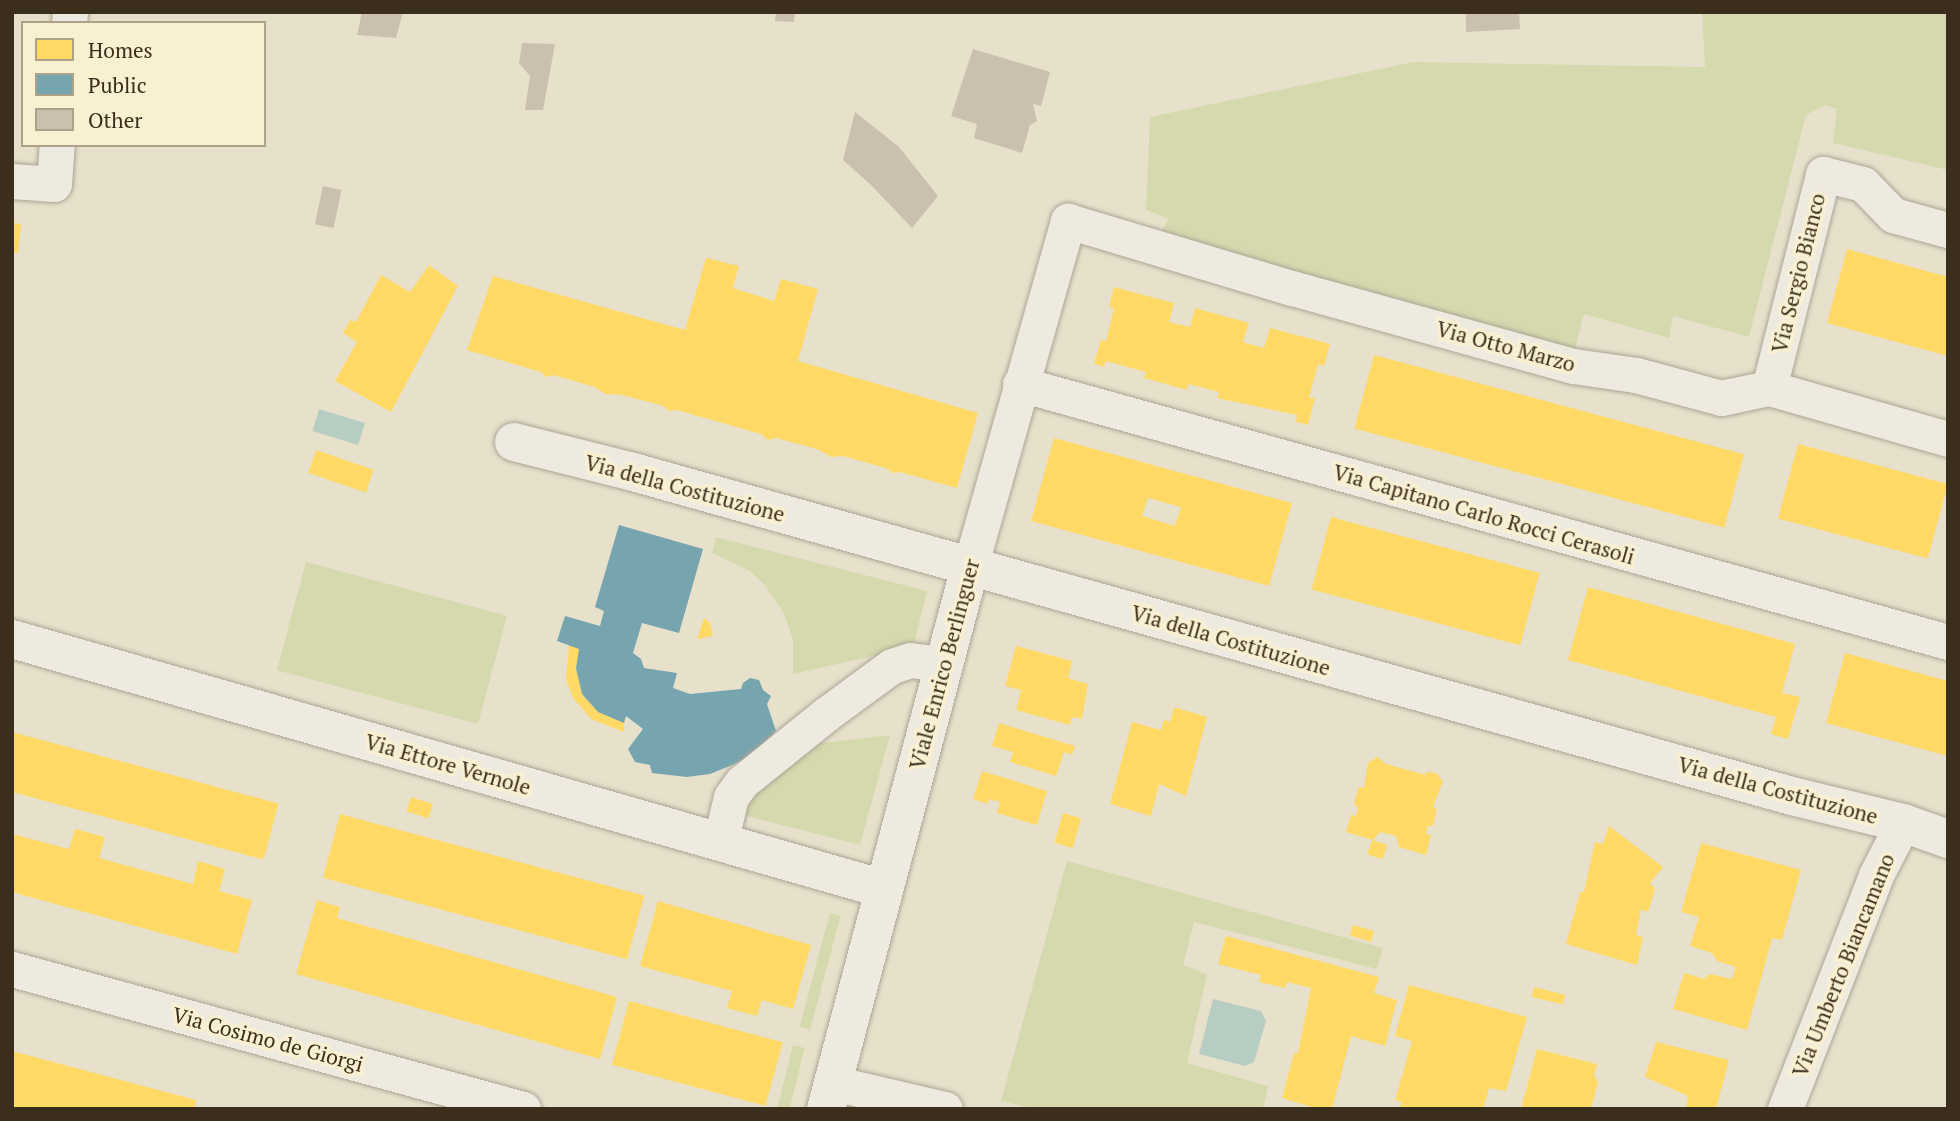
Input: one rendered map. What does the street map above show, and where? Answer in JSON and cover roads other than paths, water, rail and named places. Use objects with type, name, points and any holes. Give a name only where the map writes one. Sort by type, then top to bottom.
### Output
[{"type":"street","points":[[12,181],[54,184],[57,147]]},
{"type":"street","name":"Via Sergio Bianco","points":[[1769,388],[1823,174],[1863,184],[1893,215],[1948,230]]},
{"type":"street","name":"Viale Enrico Berlinguer","points":[[829,1096],[970,567],[1068,220]]},
{"type":"street","name":"Via Otto Marzo","points":[[1068,220],[1292,288],[1574,366],[1636,374],[1721,398],[1769,388],[1948,439]]},
{"type":"street","name":"Via Capitano Carlo Rocci Cerasoli","points":[[1020,384],[1948,642]]},
{"type":"street","name":"Via della Costituzione","points":[[514,442],[1792,796],[1903,823],[1948,839]]},
{"type":"street","name":"Via Ettore Vernole","points":[[12,639],[884,889]]},
{"type":"street","points":[[720,843],[731,797],[742,782],[825,715],[892,666],[910,660],[944,664]]},
{"type":"street","name":"Via Umberto Biancamano","points":[[1785,1109],[1876,875],[1903,823]]},
{"type":"street","name":"Via Cosimo de Giorgi","points":[[12,969],[523,1109]]},
{"type":"street","points":[[829,1096],[945,1109]]}]
